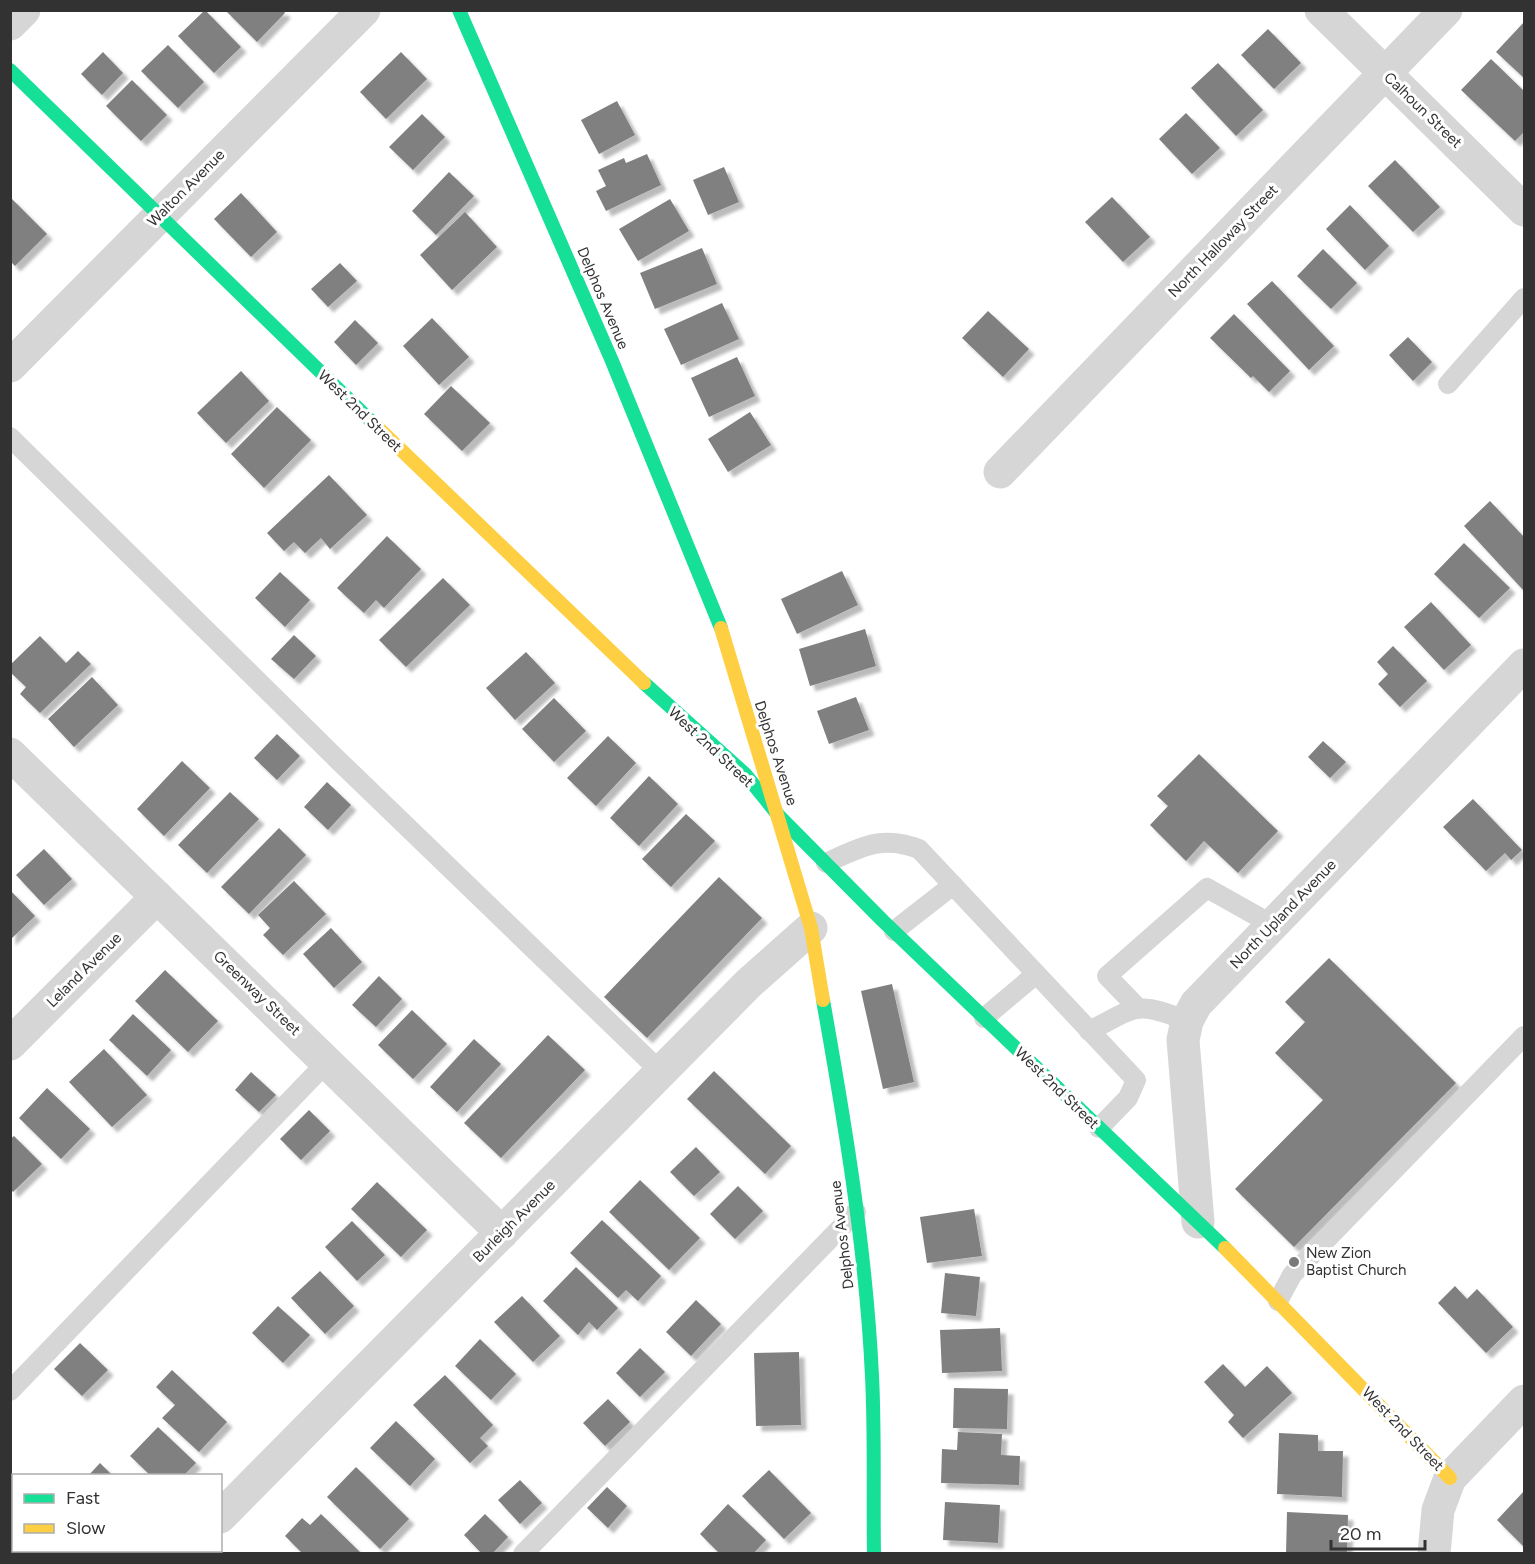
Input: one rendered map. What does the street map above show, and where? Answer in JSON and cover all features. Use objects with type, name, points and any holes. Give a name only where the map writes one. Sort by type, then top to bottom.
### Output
[{"type":"street","points":[[10,24],[24,10]]},
{"type":"street","name":"Walton Avenue","points":[[10,366],[364,10]]},
{"type":"street","name":"Delphos Avenue","points":[[459,10],[612,361],[718,619],[811,928],[829,1025],[856,1212],[872,1376],[874,1553]]},
{"type":"street","name":"Calhoun Street","points":[[1321,10],[1524,210]]},
{"type":"street","name":"North Halloway Street","points":[[1000,472],[1446,10]]},
{"type":"street","name":"West 2nd Street","points":[[10,70],[526,572],[696,733],[745,774],[779,816],[894,931],[1198,1222],[1450,1478],[1438,1510],[1434,1554]]},
{"type":"street","name":"North Upland Avenue","points":[[1198,1222],[1183,1040],[1187,1021],[1196,1004],[1524,664]]},
{"type":"street","name":"Greenway Street","points":[[10,754],[328,1061],[502,1233]]},
{"type":"street","name":"Leland Avenue","points":[[10,1044],[157,897]]},
{"type":"street","name":"Burleigh Avenue","points":[[222,1515],[749,983],[811,928]]},
{"type":"street","points":[[1450,1478],[1524,1401]]},
{"type":"lane","points":[[1448,384],[1524,298]]},
{"type":"lane","points":[[10,437],[339,761],[661,1072]]},
{"type":"lane","points":[[826,863],[870,843],[901,842],[919,849],[1136,1080],[1128,1098],[1099,1128]]},
{"type":"lane","points":[[894,931],[953,885]]},
{"type":"lane","points":[[1137,1007],[1107,976],[1207,888],[1274,925]]},
{"type":"lane","points":[[984,1018],[1036,974]]},
{"type":"lane","points":[[1089,1031],[1137,1007],[1154,1008],[1187,1021]]},
{"type":"lane","points":[[1278,1301],[1292,1275],[1524,1036]]},
{"type":"lane","points":[[10,1391],[328,1061]]},
{"type":"lane","points":[[523,1554],[856,1212]]},
{"type":"building","points":[[205,10],[241,47],[214,73],[178,36]]},
{"type":"building","points":[[225,10],[283,10],[285,13],[257,42]]},
{"type":"building","points":[[1524,22],[1524,78],[1496,52]]},
{"type":"building","points":[[1268,29],[1301,63],[1274,89],[1241,55]]},
{"type":"building","points":[[168,45],[204,82],[178,108],[141,71]]},
{"type":"building","points":[[103,52],[123,73],[102,95],[81,74]]},
{"type":"building","points":[[401,52],[427,79],[386,119],[360,92]]},
{"type":"building","points":[[1491,59],[1524,91],[1524,132],[1515,141],[1461,90]]},
{"type":"building","points":[[1218,63],[1263,110],[1236,136],[1191,88]]},
{"type":"building","points":[[132,80],[167,115],[141,141],[106,106]]},
{"type":"building","points":[[617,101],[635,135],[599,154],[581,120]]},
{"type":"building","points":[[1186,113],[1220,148],[1192,174],[1159,139]]},
{"type":"building","points":[[422,114],[445,137],[413,170],[389,147]]},
{"type":"building","points":[[647,154],[661,185],[606,211],[596,191],[606,186],[598,170],[624,158],[626,163]]},
{"type":"building","points":[[1395,160],[1440,207],[1413,232],[1368,186]]},
{"type":"building","points":[[724,167],[739,202],[708,215],[693,180]]},
{"type":"building","points":[[449,172],[474,196],[436,235],[412,211]]},
{"type":"building","points":[[241,193],[277,232],[251,257],[214,219]]},
{"type":"building","points":[[10,197],[47,234],[15,266],[10,261]]},
{"type":"building","points":[[1112,197],[1150,237],[1123,262],[1085,222]]},
{"type":"building","points":[[670,199],[689,231],[638,261],[619,229]]},
{"type":"building","points":[[1350,205],[1389,246],[1365,270],[1326,229]]},
{"type":"building","points":[[465,212],[497,247],[452,290],[420,255]]},
{"type":"building","points":[[702,248],[717,284],[655,309],[640,273]]},
{"type":"building","points":[[1323,249],[1357,283],[1331,309],[1297,276]]},
{"type":"building","points":[[340,263],[357,281],[328,307],[311,289]]},
{"type":"building","points":[[1272,281],[1334,346],[1309,370],[1247,304]]},
{"type":"building","points":[[722,303],[739,339],[681,365],[664,329]]},
{"type":"building","points":[[988,311],[1029,349],[1003,377],[962,338]]},
{"type":"building","points":[[1234,314],[1290,371],[1269,392],[1253,376],[1251,378],[1210,338]]},
{"type":"building","points":[[432,318],[469,357],[439,385],[403,346]]},
{"type":"building","points":[[355,320],[378,343],[356,365],[334,342]]},
{"type":"building","points":[[1408,337],[1432,362],[1413,381],[1389,355]]},
{"type":"building","points":[[737,357],[755,396],[709,417],[691,378]]},
{"type":"building","points":[[241,371],[269,401],[226,443],[197,413]]},
{"type":"building","points":[[451,386],[490,423],[462,451],[424,414]]},
{"type":"building","points":[[277,407],[311,440],[264,488],[231,454]]},
{"type":"building","points":[[750,412],[771,445],[728,472],[708,439]]},
{"type":"building","points":[[329,475],[367,515],[330,549],[321,538],[305,553],[294,542],[284,551],[267,533]]},
{"type":"building","points":[[1490,501],[1524,537],[1524,591],[1464,526]]},
{"type":"building","points":[[387,536],[421,569],[384,608],[376,600],[364,613],[337,588]]},
{"type":"building","points":[[1464,543],[1510,588],[1479,618],[1434,574]]},
{"type":"building","points":[[842,571],[858,605],[797,634],[781,599]]},
{"type":"building","points":[[280,572],[310,600],[285,627],[255,598]]},
{"type":"building","points":[[443,578],[470,605],[406,667],[379,640]]},
{"type":"building","points":[[1431,602],[1471,645],[1444,670],[1404,627]]},
{"type":"building","points":[[865,629],[876,666],[810,686],[799,649]]},
{"type":"building","points":[[294,635],[316,656],[294,679],[271,659]]},
{"type":"building","points":[[40,636],[66,663],[78,651],[91,664],[40,713],[20,694],[26,687],[10,672],[10,665]]},
{"type":"building","points":[[1393,646],[1427,681],[1400,707],[1378,684],[1388,674],[1377,662]]},
{"type":"building","points":[[526,652],[555,683],[515,720],[486,688]]},
{"type":"building","points":[[92,677],[118,705],[74,747],[48,719]]},
{"type":"building","points":[[856,697],[869,730],[829,744],[817,711]]},
{"type":"building","points":[[554,698],[586,731],[554,762],[522,729]]},
{"type":"building","points":[[277,734],[300,756],[277,780],[254,758]]},
{"type":"building","points":[[608,736],[636,763],[596,806],[567,778]]},
{"type":"building","points":[[1323,741],[1346,762],[1330,778],[1308,757]]},
{"type":"building","points":[[1199,754],[1278,831],[1238,873],[1204,841],[1186,861],[1150,825],[1168,806],[1157,796]]},
{"type":"building","points":[[182,761],[210,788],[164,836],[137,809]]},
{"type":"building","points":[[649,776],[678,804],[639,846],[610,818]]},
{"type":"building","points":[[327,782],[351,805],[328,830],[304,807]]},
{"type":"building","points":[[230,792],[259,819],[207,873],[178,845]]},
{"type":"building","points":[[1473,799],[1522,850],[1511,860],[1505,853],[1486,871],[1443,827]]},
{"type":"building","points":[[686,814],[715,841],[671,887],[642,859]]},
{"type":"building","points":[[279,828],[306,855],[249,914],[221,887]]},
{"type":"building","points":[[44,849],[72,879],[44,905],[16,875]]},
{"type":"building","points":[[719,877],[762,918],[647,1038],[604,997]]},
{"type":"building","points":[[294,881],[326,914],[283,955],[263,935],[270,928],[258,915]]},
{"type":"building","points":[[10,890],[35,916],[10,940]]},
{"type":"building","points":[[331,928],[362,962],[334,988],[303,954]]},
{"type":"building","points":[[1329,958],[1456,1083],[1294,1247],[1235,1189],[1323,1100],[1275,1053],[1305,1022],[1285,1002]]},
{"type":"building","points":[[165,970],[218,1021],[188,1052],[135,1001]]},
{"type":"building","points":[[379,976],[402,999],[376,1027],[352,1005]]},
{"type":"building","points":[[892,984],[914,1082],[883,1089],[861,991]]},
{"type":"building","points":[[412,1010],[447,1044],[413,1079],[378,1045]]},
{"type":"building","points":[[133,1014],[171,1050],[147,1076],[109,1040]]},
{"type":"building","points":[[548,1035],[585,1070],[501,1158],[464,1123]]},
{"type":"building","points":[[474,1039],[501,1064],[457,1112],[430,1087]]},
{"type":"building","points":[[104,1049],[147,1095],[112,1127],[69,1082]]},
{"type":"building","points":[[714,1071],[791,1146],[765,1174],[687,1099]]},
{"type":"building","points":[[251,1072],[276,1095],[259,1112],[235,1090]]},
{"type":"building","points":[[47,1088],[90,1129],[61,1159],[19,1118]]},
{"type":"building","points":[[309,1110],[330,1131],[301,1160],[280,1139]]},
{"type":"building","points":[[14,1136],[42,1164],[13,1192],[10,1189],[10,1139]]},
{"type":"building","points":[[696,1147],[720,1172],[694,1196],[670,1172]]},
{"type":"building","points":[[640,1180],[700,1238],[669,1270],[609,1212]]},
{"type":"building","points":[[377,1182],[427,1230],[401,1257],[351,1209]]},
{"type":"building","points":[[738,1186],[763,1211],[735,1239],[710,1214]]},
{"type":"building","points":[[974,1209],[982,1256],[927,1263],[920,1217]]},
{"type":"building","points":[[602,1220],[661,1276],[638,1301],[626,1290],[618,1298],[570,1253]]},
{"type":"building","points":[[352,1221],[385,1255],[357,1281],[325,1247]]},
{"type":"building","points":[[576,1267],[618,1308],[597,1330],[589,1322],[578,1335],[543,1301]]},
{"type":"building","points":[[320,1271],[354,1306],[325,1334],[291,1298]]},
{"type":"building","points":[[945,1273],[980,1277],[976,1316],[941,1313]]},
{"type":"building","points":[[1455,1286],[1467,1299],[1477,1289],[1513,1327],[1486,1353],[1438,1303]]},
{"type":"building","points":[[522,1296],[560,1336],[533,1362],[494,1322]]},
{"type":"building","points":[[696,1300],[721,1324],[691,1356],[666,1332]]},
{"type":"building","points":[[278,1306],[310,1335],[283,1363],[252,1333]]},
{"type":"building","points":[[1000,1328],[1002,1371],[942,1373],[940,1330]]},
{"type":"building","points":[[480,1339],[516,1374],[491,1400],[455,1366]]},
{"type":"building","points":[[80,1343],[108,1370],[82,1396],[54,1369]]},
{"type":"building","points":[[640,1348],[665,1372],[640,1397],[616,1373]]},
{"type":"building","points":[[799,1352],[801,1425],[756,1426],[754,1353]]},
{"type":"building","points":[[1223,1364],[1245,1387],[1267,1366],[1292,1393],[1243,1438],[1228,1422],[1234,1415],[1204,1382]]},
{"type":"building","points":[[172,1370],[227,1422],[199,1452],[162,1418],[175,1405],[156,1387]]},
{"type":"building","points":[[445,1375],[493,1425],[480,1438],[488,1446],[470,1463],[413,1405]]},
{"type":"building","points":[[954,1388],[1008,1389],[1007,1429],[953,1428]]},
{"type":"building","points":[[608,1399],[630,1422],[605,1446],[583,1423]]},
{"type":"building","points":[[396,1421],[435,1459],[410,1486],[370,1448]]},
{"type":"building","points":[[158,1427],[196,1463],[185,1474],[149,1474],[130,1456]]},
{"type":"building","points":[[958,1432],[1002,1434],[1001,1455],[1020,1456],[1019,1485],[941,1483],[942,1449],[957,1450]]},
{"type":"building","points":[[1279,1433],[1318,1435],[1318,1451],[1343,1451],[1342,1497],[1277,1494]]},
{"type":"building","points":[[100,1463],[111,1474],[90,1474]]},
{"type":"building","points":[[356,1467],[409,1519],[380,1549],[327,1497]]},
{"type":"building","points":[[769,1470],[811,1513],[784,1539],[742,1496]]},
{"type":"building","points":[[520,1480],[542,1503],[520,1524],[498,1500]]},
{"type":"building","points":[[607,1487],[627,1506],[608,1528],[587,1508]]},
{"type":"building","points":[[1524,1491],[1524,1547],[1497,1520]]},
{"type":"building","points":[[945,1502],[1000,1505],[998,1543],[943,1540]]},
{"type":"building","points":[[728,1504],[766,1540],[753,1554],[720,1554],[700,1534]]},
{"type":"building","points":[[1287,1512],[1348,1515],[1347,1554],[1286,1554]]},
{"type":"building","points":[[321,1514],[360,1552],[358,1554],[303,1554],[285,1536],[302,1518],[310,1525]]},
{"type":"building","points":[[485,1514],[508,1537],[492,1554],[482,1554],[464,1535]]},
{"type":"building","points":[[12,1536],[12,1552],[40,1552],[42,1554],[10,1554],[10,1538]]},
{"type":"building","points":[[58,1552],[112,1552],[111,1554],[59,1554]]},
{"type":"traffic: fast","points":[[459,10],[612,361],[721,628]]},
{"type":"traffic: fast","points":[[10,70],[372,422]]},
{"type":"traffic: fast","points":[[644,683],[745,774],[779,816],[883,921],[1225,1248]]},
{"type":"traffic: fast","points":[[823,1000],[847,1140],[865,1281],[873,1398],[874,1554]]},
{"type":"traffic: slow","points":[[372,422],[644,683]]},
{"type":"traffic: slow","points":[[721,628],[811,928],[823,1000]]},
{"type":"traffic: slow","points":[[1225,1248],[1450,1478]]},
{"type":"place","name":"New Zion Baptist Church","points":[[1294,1262]]}]
